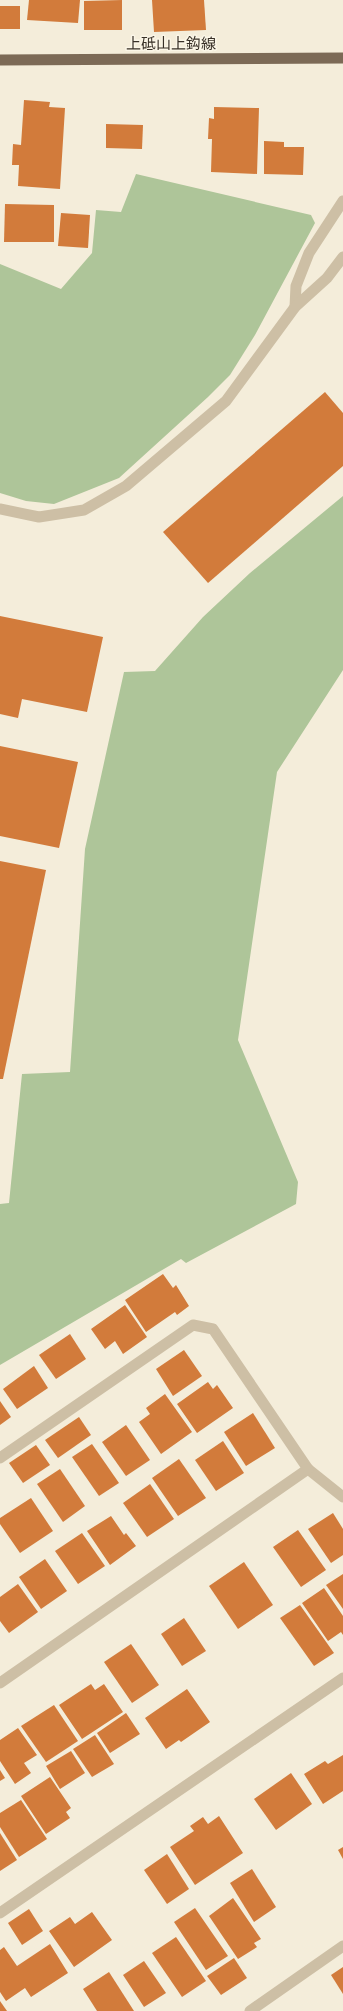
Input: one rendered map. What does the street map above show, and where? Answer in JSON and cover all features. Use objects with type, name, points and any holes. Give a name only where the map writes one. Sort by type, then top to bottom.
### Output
[{"type":"main road","name":"上砥山上鈎線","points":[[0,60],[343,58]]},
{"type":"lane","points":[[295,307],[296,286],[309,253],[343,202]]},
{"type":"lane","points":[[0,509],[39,517],[84,510],[126,486],[226,401],[295,307],[327,278],[343,257]]},
{"type":"lane","points":[[0,1458],[193,1325],[213,1330],[308,1469],[343,1497]]},
{"type":"lane","points":[[0,1683],[308,1469]]},
{"type":"lane","points":[[0,1913],[343,1678]]},
{"type":"lane","points":[[250,2011],[343,1946]]},
{"type":"green space","points":[[136,174],[311,215],[315,223],[255,335],[230,375],[119,478],[54,504],[26,501],[0,493],[0,264],[61,289],[92,253],[96,210],[121,212]]},
{"type":"green space","points":[[343,496],[343,670],[277,772],[238,1040],[298,1182],[296,1204],[186,1263],[181,1259],[0,1365],[0,1204],[9,1203],[22,1074],[70,1072],[85,849],[124,672],[155,671],[203,617],[250,573]]},
{"type":"building","points":[[29,0],[80,0],[78,23],[27,20]]},
{"type":"building","points":[[122,0],[122,30],[84,30],[84,1]]},
{"type":"building","points":[[152,0],[204,0],[206,30],[154,32]]},
{"type":"building","points":[[0,6],[20,6],[20,29],[0,29]]},
{"type":"building","points":[[24,100],[50,102],[49,107],[65,108],[60,189],[18,186],[19,165],[12,165],[13,144],[21,145]]},
{"type":"building","points":[[214,107],[259,108],[257,174],[211,172],[212,139],[208,139],[209,118],[214,119]]},
{"type":"building","points":[[106,124],[143,125],[142,149],[106,148]]},
{"type":"building","points":[[264,141],[284,142],[284,147],[304,147],[303,175],[264,174]]},
{"type":"building","points":[[5,204],[54,205],[54,242],[4,242]]},
{"type":"building","points":[[61,213],[90,215],[88,248],[58,246]]},
{"type":"building","points":[[325,392],[343,413],[343,466],[208,583],[163,532]]},
{"type":"building","points":[[0,616],[103,637],[87,712],[22,699],[18,718],[0,714]]},
{"type":"building","points":[[0,746],[78,762],[59,848],[0,836]]},
{"type":"building","points":[[0,861],[46,870],[3,1079],[0,1079]]},
{"type":"building","points":[[163,1274],[173,1288],[176,1285],[189,1306],[177,1315],[175,1312],[146,1332],[125,1300]]},
{"type":"building","points":[[125,1305],[147,1337],[123,1354],[115,1341],[105,1349],[91,1329]]},
{"type":"building","points":[[70,1334],[86,1359],[56,1379],[39,1355]]},
{"type":"building","points":[[184,1350],[202,1376],[173,1396],[156,1369]]},
{"type":"building","points":[[34,1366],[48,1388],[17,1409],[3,1389]]},
{"type":"building","points":[[208,1382],[213,1389],[217,1385],[233,1408],[197,1433],[177,1404]]},
{"type":"building","points":[[165,1394],[192,1432],[161,1454],[139,1422],[150,1414],[146,1408]]},
{"type":"building","points":[[0,1401],[11,1417],[0,1425]]},
{"type":"building","points":[[253,1413],[275,1448],[246,1466],[224,1432]]},
{"type":"building","points":[[79,1417],[91,1435],[58,1458],[45,1440]]},
{"type":"building","points":[[126,1425],[150,1460],[126,1476],[102,1442]]},
{"type":"building","points":[[223,1441],[244,1473],[216,1491],[195,1460]]},
{"type":"building","points":[[92,1444],[119,1483],[99,1496],[72,1457]]},
{"type":"building","points":[[36,1445],[50,1465],[23,1483],[9,1463]]},
{"type":"building","points":[[179,1459],[206,1498],[178,1516],[152,1478]]},
{"type":"building","points":[[60,1469],[85,1506],[63,1522],[37,1484]]},
{"type":"building","points":[[150,1484],[174,1519],[147,1537],[123,1503]]},
{"type":"building","points":[[31,1498],[53,1531],[20,1553],[0,1524],[0,1518]]},
{"type":"building","points":[[333,1513],[343,1529],[343,1555],[331,1563],[308,1529]]},
{"type":"building","points":[[111,1516],[124,1535],[126,1533],[136,1546],[110,1565],[87,1531]]},
{"type":"building","points":[[298,1530],[326,1570],[301,1587],[273,1547]]},
{"type":"building","points":[[82,1533],[105,1566],[78,1584],[55,1551]]},
{"type":"building","points":[[45,1559],[67,1591],[41,1609],[19,1577]]},
{"type":"building","points":[[244,1562],[273,1605],[238,1629],[209,1586]]},
{"type":"building","points":[[343,1574],[343,1609],[326,1585]]},
{"type":"building","points":[[18,1584],[38,1612],[9,1633],[0,1621],[0,1597]]},
{"type":"building","points":[[324,1588],[343,1616],[343,1635],[341,1632],[328,1641],[302,1603]]},
{"type":"building","points":[[300,1605],[334,1653],[314,1666],[280,1618]]},
{"type":"building","points":[[184,1618],[206,1651],[182,1666],[161,1634]]},
{"type":"building","points":[[131,1644],[159,1685],[132,1703],[104,1662]]},
{"type":"building","points":[[91,1684],[95,1690],[104,1684],[123,1712],[82,1739],[59,1705]]},
{"type":"building","points":[[187,1689],[210,1722],[181,1742],[179,1740],[166,1749],[145,1718]]},
{"type":"building","points":[[54,1705],[78,1741],[46,1762],[21,1726]]},
{"type":"building","points":[[126,1713],[140,1734],[110,1753],[97,1733]]},
{"type":"building","points":[[18,1728],[37,1755],[24,1763],[31,1773],[15,1784],[0,1761],[0,1740]]},
{"type":"building","points":[[95,1735],[114,1764],[92,1777],[73,1749]]},
{"type":"building","points":[[71,1751],[85,1773],[60,1789],[46,1766]]},
{"type":"building","points":[[343,1755],[343,1791],[323,1804],[304,1774],[325,1761],[328,1764]]},
{"type":"building","points":[[0,1770],[5,1778],[0,1781]]},
{"type":"building","points":[[291,1773],[312,1804],[276,1830],[254,1799]]},
{"type":"building","points":[[50,1777],[71,1808],[66,1812],[70,1818],[46,1834],[21,1796]]},
{"type":"building","points":[[21,1800],[47,1839],[19,1857],[0,1827],[0,1813]]},
{"type":"building","points":[[219,1816],[243,1853],[195,1885],[170,1847],[194,1831],[190,1826],[203,1817],[208,1824]]},
{"type":"building","points":[[0,1833],[17,1860],[0,1871]]},
{"type":"building","points":[[343,1847],[343,1859],[338,1850]]},
{"type":"building","points":[[167,1854],[189,1889],[167,1904],[144,1870]]},
{"type":"building","points":[[252,1869],[276,1907],[254,1922],[230,1883]]},
{"type":"building","points":[[233,1898],[261,1939],[254,1943],[257,1947],[238,1959],[209,1916]]},
{"type":"building","points":[[195,1908],[228,1956],[206,1970],[174,1922]]},
{"type":"building","points":[[29,1909],[43,1931],[22,1945],[8,1923]]},
{"type":"building","points":[[92,1912],[112,1940],[74,1967],[49,1931],[70,1917],[75,1924]]},
{"type":"building","points":[[176,1937],[206,1981],[182,1997],[152,1953]]},
{"type":"building","points":[[50,1944],[68,1973],[31,1997],[25,1988],[6,2001],[0,1992],[0,1950],[4,1947],[17,1966]]},
{"type":"building","points":[[234,1958],[247,1978],[221,1995],[207,1976]]},
{"type":"building","points":[[144,1961],[166,1993],[144,2007],[123,1975]]},
{"type":"building","points":[[343,1967],[343,1994],[331,1975]]},
{"type":"building","points":[[109,1972],[134,2011],[97,2011],[83,1989]]},
{"type":"building","points":[[0,2001],[7,2011],[0,2011]]}]
